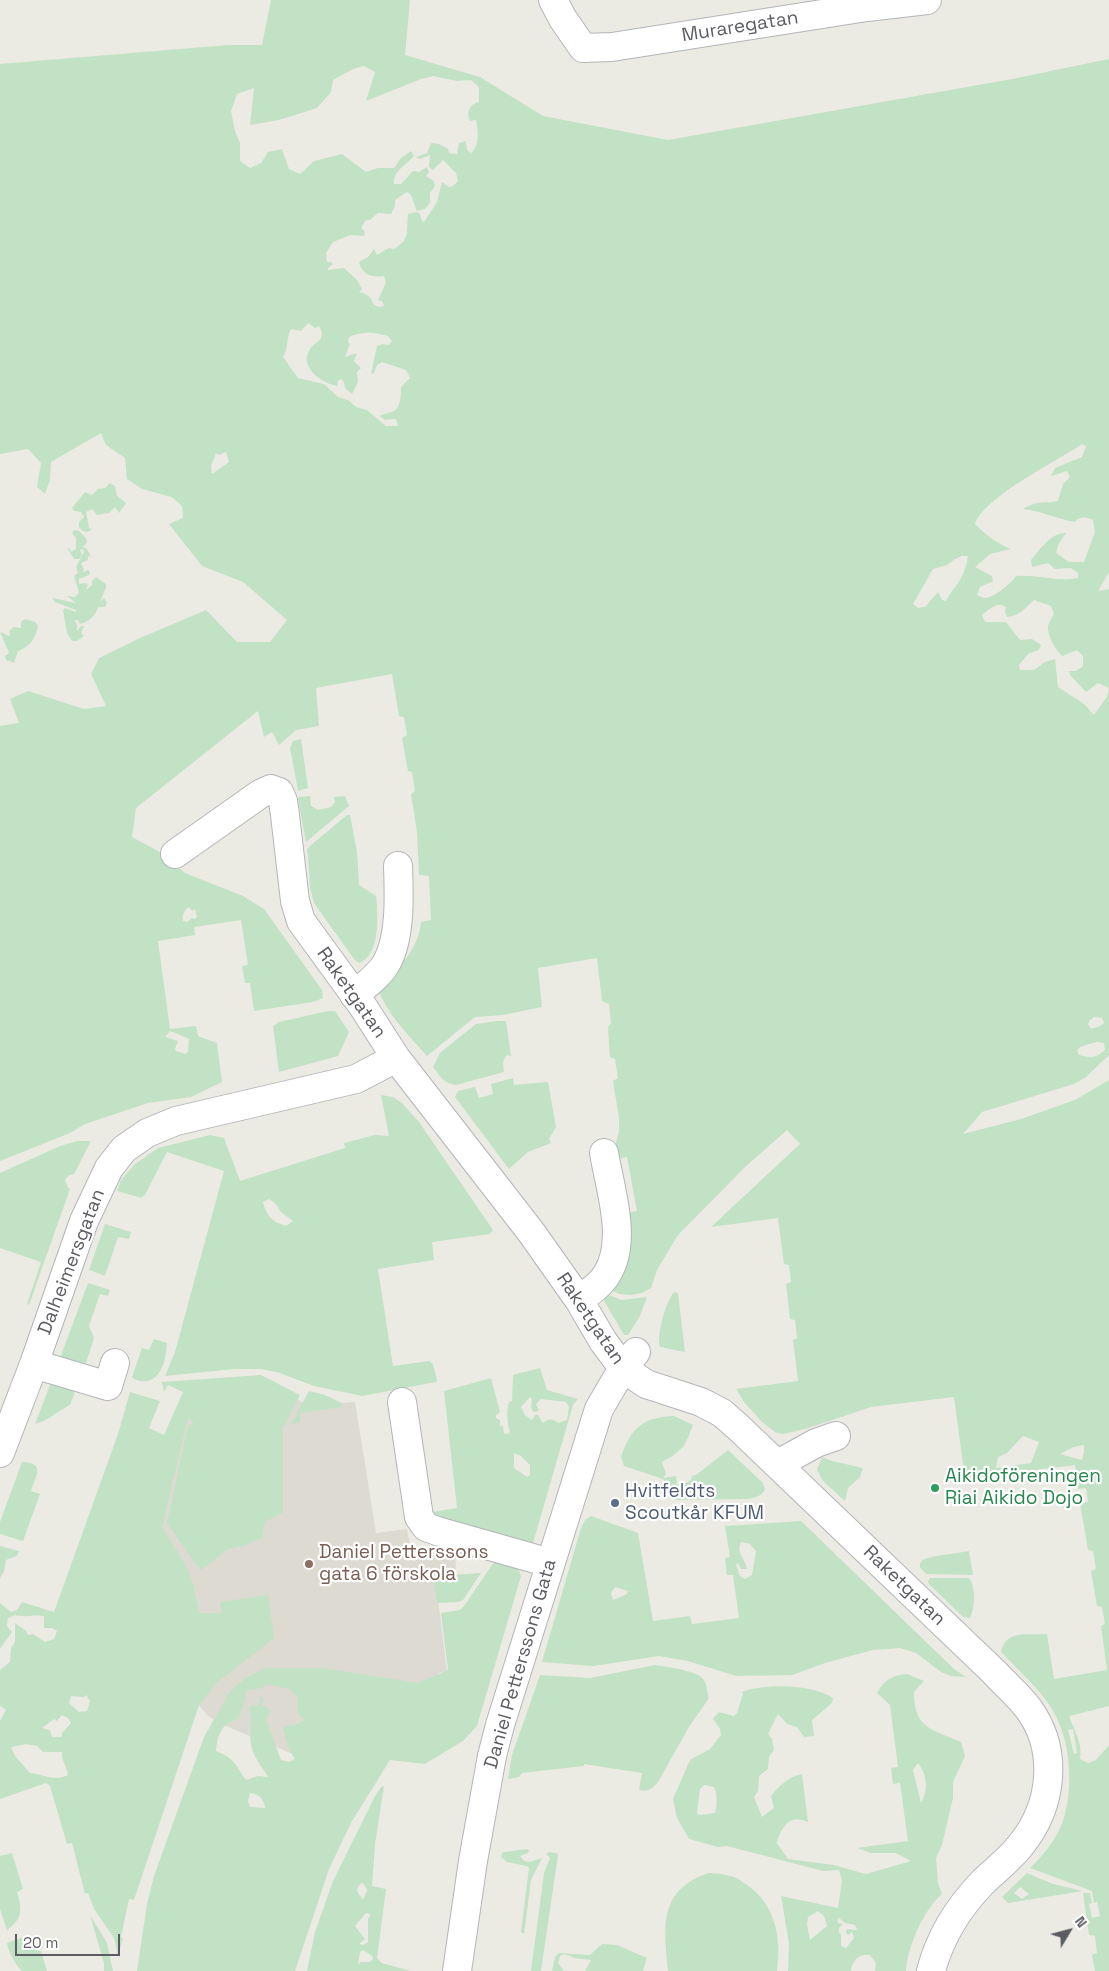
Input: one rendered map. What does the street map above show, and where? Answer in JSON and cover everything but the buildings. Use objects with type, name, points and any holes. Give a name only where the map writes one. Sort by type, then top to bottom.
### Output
[{"type":"street","name":"Muraregatan","points":[[553,0],[583,48],[612,47],[867,7],[927,0]]},
{"type":"street","name":"Raketgatan","points":[[175,854],[260,794],[270,789],[279,792],[283,801],[295,901],[301,921],[396,1058],[531,1232],[579,1300],[603,1341],[629,1360],[646,1384],[696,1400],[722,1413],[778,1464],[873,1558],[1014,1692],[1032,1714],[1044,1741],[1048,1762],[1048,1783],[1044,1803],[1035,1824],[1021,1845],[982,1884],[954,1918],[944,1935],[931,1971]]},
{"type":"street","points":[[354,995],[368,984],[387,963],[394,944],[399,900],[398,866]]},
{"type":"street","name":"Dalheimersgatan","points":[[0,1453],[34,1364],[84,1221],[109,1168],[124,1149],[147,1133],[176,1121],[356,1078],[396,1058]]},
{"type":"street","points":[[579,1300],[608,1274],[618,1247],[617,1228],[604,1153]]},
{"type":"street","name":"Daniel Petterssons Gata","points":[[457,1971],[473,1861],[492,1756],[508,1695],[599,1409],[629,1360]]},
{"type":"street","points":[[34,1364],[109,1383]]},
{"type":"street","points":[[402,1402],[420,1516],[426,1527],[550,1563]]},
{"type":"street","points":[[778,1464],[816,1443],[836,1436]]},
{"type":"shaded area","name":"Daniel Petterssons gata 6 förskola","points":[[274,1387],[308,1405],[355,1402],[376,1533],[407,1529],[412,1554],[455,1548],[456,1572],[435,1574],[447,1672],[438,1673],[446,1723],[402,1746],[290,1753],[219,1723],[207,1715],[196,1702],[131,1547],[180,1418]]},
{"type":"green space","points":[[271,0],[410,0],[405,55],[480,77],[543,116],[668,140],[1012,79],[1109,59],[1109,572],[1098,591],[1109,589],[1109,688],[1109,1055],[1086,1077],[1074,1084],[982,1112],[963,1134],[1021,1119],[1075,1100],[1109,1080],[1109,1706],[1069,1716],[1079,1743],[1080,1759],[1088,1763],[1096,1760],[1109,1745],[1109,1971],[1095,1971],[1092,1955],[1097,1953],[1095,1936],[1089,1935],[1083,1893],[1090,1893],[1092,1903],[1089,1904],[1092,1918],[1100,1916],[1097,1902],[1094,1903],[1092,1891],[1030,1868],[1049,1846],[1063,1821],[1069,1793],[1067,1749],[1058,1722],[1047,1701],[1035,1686],[1001,1652],[1004,1644],[1013,1636],[1047,1634],[1054,1679],[1107,1670],[1101,1626],[1105,1624],[1102,1607],[1097,1606],[1091,1571],[1096,1569],[1093,1551],[1088,1550],[1080,1503],[1088,1502],[1086,1488],[1078,1489],[1075,1465],[965,1479],[954,1397],[871,1407],[808,1428],[783,1434],[775,1432],[762,1422],[744,1402],[736,1389],[798,1381],[793,1340],[797,1338],[795,1320],[790,1319],[786,1284],[791,1282],[789,1265],[784,1264],[778,1218],[711,1227],[800,1144],[787,1130],[745,1167],[678,1235],[657,1270],[651,1288],[642,1293],[631,1295],[619,1294],[613,1291],[627,1213],[637,1211],[627,1157],[617,1159],[616,1142],[619,1132],[619,1118],[613,1081],[618,1078],[615,1059],[610,1057],[608,1027],[611,1023],[609,1004],[602,1001],[597,958],[538,968],[542,1007],[503,1015],[475,1017],[427,1056],[394,1018],[379,992],[411,951],[416,942],[421,922],[431,920],[429,876],[419,875],[417,832],[411,794],[415,791],[412,772],[408,771],[402,738],[407,735],[404,717],[399,716],[392,674],[316,688],[319,726],[296,730],[279,745],[272,732],[264,737],[258,711],[136,808],[132,837],[158,851],[185,873],[243,896],[264,909],[322,990],[323,998],[313,1002],[254,1011],[250,983],[245,983],[242,966],[248,965],[241,920],[194,927],[195,935],[158,941],[170,1029],[196,1026],[198,1036],[217,1043],[222,1082],[191,1097],[148,1103],[85,1124],[70,1133],[0,1161],[0,726],[19,723],[10,699],[28,691],[84,709],[106,706],[91,674],[99,658],[140,638],[206,610],[237,642],[270,642],[287,620],[243,582],[202,566],[169,524],[183,518],[182,506],[172,497],[142,489],[127,479],[125,458],[106,445],[101,433],[51,462],[50,480],[45,494],[37,487],[41,463],[28,449],[0,454],[0,64],[228,45],[262,45]],"holes":[[[364,66],[375,72],[366,101],[433,76],[457,81],[471,80],[479,87],[479,102],[473,105],[468,112],[470,121],[476,120],[478,133],[474,150],[471,153],[467,150],[466,141],[459,143],[457,154],[449,153],[448,149],[439,144],[431,143],[427,153],[416,157],[420,159],[430,155],[429,167],[433,170],[443,160],[456,173],[458,181],[449,187],[442,182],[437,202],[424,222],[417,212],[408,214],[407,234],[403,242],[394,249],[389,248],[377,255],[374,249],[368,257],[359,262],[362,270],[368,275],[384,276],[386,283],[378,300],[382,301],[384,306],[374,305],[369,296],[359,292],[362,289],[357,280],[344,268],[328,270],[333,264],[327,262],[326,253],[333,242],[350,235],[364,236],[365,232],[361,228],[366,220],[370,220],[378,213],[391,214],[395,206],[395,200],[407,192],[411,195],[417,211],[425,209],[430,203],[430,193],[435,186],[434,181],[426,176],[429,172],[427,167],[419,172],[413,171],[401,184],[394,184],[394,179],[398,172],[414,156],[411,151],[400,159],[394,168],[378,168],[366,172],[342,154],[314,161],[300,174],[289,169],[282,149],[268,152],[261,163],[250,168],[240,161],[240,143],[235,131],[231,111],[237,94],[254,88],[250,125],[279,120],[317,108],[331,92],[333,80],[353,69]],[[308,323],[315,328],[319,326],[322,336],[311,347],[307,355],[309,367],[318,377],[331,384],[337,386],[338,381],[341,379],[344,382],[345,388],[352,394],[358,382],[357,372],[361,368],[354,361],[357,353],[345,357],[350,344],[348,342],[349,337],[368,333],[388,336],[392,341],[389,345],[377,346],[371,374],[374,373],[377,365],[382,362],[406,370],[410,378],[401,387],[400,401],[397,408],[380,416],[385,420],[396,419],[398,426],[386,426],[367,410],[356,407],[348,400],[338,397],[324,384],[298,378],[283,357],[291,329],[301,331]],[[1082,444],[1086,446],[1082,457],[1055,468],[1051,476],[1067,471],[1070,477],[1063,484],[1058,501],[1036,503],[1023,509],[1075,522],[1079,519],[1088,518],[1093,520],[1095,532],[1084,562],[1069,562],[1056,553],[1058,545],[1066,533],[1061,533],[1051,538],[1031,560],[1032,567],[1048,563],[1055,569],[1071,568],[1078,573],[1078,578],[1016,576],[997,593],[988,598],[982,597],[977,595],[980,587],[993,581],[992,576],[975,567],[990,554],[1011,549],[991,538],[975,524],[992,502],[1023,480]],[[226,452],[229,462],[212,474],[211,466],[216,453],[219,455]],[[968,556],[962,576],[946,601],[942,600],[938,592],[925,607],[918,608],[913,604],[933,569],[947,565],[955,559]],[[1034,600],[1051,606],[1054,614],[1048,624],[1048,630],[1054,646],[1062,656],[1077,650],[1083,656],[1083,666],[1076,671],[1069,671],[1070,675],[1086,692],[1098,683],[1109,688],[1107,697],[1094,715],[1084,704],[1058,687],[1055,659],[1045,662],[1034,670],[1020,670],[1019,665],[1029,653],[1039,650],[1041,645],[1032,639],[1020,640],[1006,622],[985,622],[982,615],[993,606],[1003,605],[1006,607],[1007,617],[1012,616],[1022,611]],[[189,907],[192,911],[195,909],[197,917],[187,922],[183,921],[185,911]],[[1094,1017],[1102,1018],[1104,1023],[1091,1029],[1088,1024],[1090,1020]],[[170,1031],[189,1039],[188,1052],[186,1054],[175,1049],[178,1041],[165,1037]],[[1096,1042],[1104,1043],[1105,1050],[1096,1056],[1079,1055],[1077,1051],[1080,1047]],[[1023,1436],[1039,1442],[1031,1463],[996,1468],[998,1457],[1007,1453]],[[1084,1445],[1082,1460],[1060,1454],[1074,1447]],[[1073,1729],[1077,1753],[1074,1754],[1068,1730]]]},
{"type":"green space","points":[[110,483],[115,486],[117,496],[126,503],[119,513],[115,507],[109,513],[97,515],[92,509],[86,512],[89,528],[92,529],[88,532],[83,531],[79,527],[79,522],[84,517],[81,512],[74,511],[72,508],[85,492],[92,495],[98,489],[105,488]]},
{"type":"green space","points":[[74,530],[79,531],[86,538],[87,542],[83,547],[87,549],[91,557],[88,556],[88,560],[81,563],[84,570],[82,573],[88,570],[90,572],[89,575],[79,579],[79,584],[86,583],[88,585],[86,590],[92,585],[92,581],[96,577],[106,584],[100,602],[104,598],[107,603],[105,607],[98,607],[93,616],[86,622],[80,624],[78,620],[74,620],[77,624],[77,631],[81,626],[84,626],[81,633],[84,636],[77,641],[72,641],[67,633],[63,610],[65,608],[76,612],[76,610],[55,602],[52,598],[76,603],[67,596],[75,597],[79,593],[74,576],[78,573],[76,567],[84,552],[83,549],[80,550],[82,555],[79,559],[74,559],[68,549],[71,552],[76,549],[76,538],[72,533]]},
{"type":"green space","points":[[25,619],[35,622],[38,626],[32,641],[18,651],[14,663],[6,660],[5,656],[9,653],[0,632],[10,636],[9,631],[14,627],[21,628],[21,622]]},
{"type":"green space","points":[[301,739],[308,788],[298,791],[290,748],[293,741]]},
{"type":"green space","points":[[310,796],[311,806],[318,810],[331,807],[335,802],[334,797],[345,796],[349,806],[306,842],[298,799],[299,797]]},
{"type":"green space","points":[[347,815],[350,815],[357,852],[359,885],[376,896],[377,904],[375,943],[366,959],[359,963],[354,959],[314,903],[310,888],[307,850]]},
{"type":"green space","points":[[335,1011],[349,1032],[338,1056],[279,1072],[273,1026],[279,1022]]},
{"type":"green space","points":[[506,1021],[511,1056],[507,1055],[504,1059],[504,1072],[456,1085],[448,1083],[443,1079],[433,1067],[440,1053],[476,1024]]},
{"type":"green space","points":[[513,1078],[514,1085],[548,1082],[556,1127],[549,1139],[551,1143],[528,1152],[509,1169],[455,1097],[458,1091],[475,1087],[479,1098],[493,1094],[491,1084]]},
{"type":"green space","points":[[381,1095],[393,1097],[402,1103],[419,1122],[493,1230],[490,1234],[432,1242],[434,1260],[378,1269],[393,1366],[429,1361],[433,1364],[436,1382],[362,1396],[314,1386],[277,1372],[260,1369],[235,1369],[165,1376],[175,1352],[224,1171],[167,1152],[145,1195],[141,1198],[117,1191],[121,1180],[135,1164],[158,1148],[210,1135],[224,1138],[240,1181],[345,1148],[344,1143],[375,1135],[389,1136]],"holes":[[[269,1199],[275,1203],[281,1212],[293,1221],[286,1226],[270,1217],[263,1202]]]},
{"type":"green space","points":[[77,1141],[91,1141],[74,1174],[69,1175],[65,1180],[70,1189],[29,1305],[27,1304],[41,1262],[0,1248],[0,1173],[60,1146]]},
{"type":"green space","points":[[105,1224],[131,1232],[129,1239],[118,1237],[105,1276],[89,1270]]},
{"type":"green space","points":[[88,1283],[110,1290],[108,1296],[100,1294],[89,1326],[94,1338],[86,1363],[60,1358]]},
{"type":"green space","points":[[674,1292],[678,1293],[685,1352],[660,1347],[659,1342],[662,1319]]},
{"type":"green space","points":[[606,1294],[622,1300],[647,1297],[639,1318],[628,1335],[624,1335],[602,1297]]},
{"type":"green space","points":[[154,1339],[167,1343],[163,1366],[157,1376],[152,1379],[145,1381],[137,1380],[132,1377],[142,1348],[149,1350]]},
{"type":"green space","points":[[540,1368],[547,1390],[578,1399],[573,1405],[533,1543],[531,1544],[436,1523],[432,1512],[457,1508],[444,1391],[491,1378],[500,1412],[496,1415],[496,1418],[500,1420],[500,1426],[503,1426],[504,1434],[507,1434],[510,1432],[507,1413],[509,1402],[512,1401],[513,1375]],"holes":[[[530,1397],[532,1399],[531,1407],[533,1412],[539,1410],[536,1404],[541,1399],[566,1402],[569,1407],[567,1420],[558,1423],[550,1420],[543,1423],[538,1415],[535,1415],[532,1420],[525,1415],[521,1407]],[[514,1453],[521,1456],[530,1465],[530,1475],[527,1477],[514,1468]]]},
{"type":"green space","points":[[261,1375],[300,1395],[284,1426],[281,1428],[283,1433],[283,1512],[265,1522],[262,1538],[243,1546],[228,1549],[200,1570],[167,1523],[188,1426],[194,1423],[188,1418],[162,1527],[187,1568],[193,1584],[199,1613],[222,1613],[220,1602],[268,1595],[274,1638],[216,1683],[199,1705],[134,1900],[129,1899],[118,1956],[114,1938],[94,1909],[88,1893],[85,1894],[72,1843],[67,1844],[50,1786],[46,1783],[0,1799],[0,1721],[6,1710],[0,1706],[0,1670],[10,1662],[11,1648],[15,1642],[15,1623],[26,1631],[28,1635],[33,1634],[45,1642],[54,1639],[57,1631],[52,1628],[44,1628],[44,1616],[15,1615],[8,1618],[7,1626],[12,1632],[0,1649],[0,1603],[11,1612],[17,1610],[22,1602],[54,1612],[118,1434],[130,1392],[160,1401],[149,1428],[164,1435],[183,1392],[168,1385],[164,1392],[162,1382]],"holes":[[[86,1695],[90,1701],[87,1711],[79,1712],[69,1703],[71,1696],[84,1697]],[[62,1715],[68,1718],[71,1723],[62,1733],[62,1737],[52,1737],[50,1730],[42,1728],[54,1719],[57,1721]],[[26,1744],[37,1746],[43,1752],[62,1752],[62,1758],[68,1775],[53,1778],[30,1773],[15,1756],[11,1747]]]},
{"type":"green space","points":[[52,1380],[78,1384],[70,1405],[40,1423],[35,1424]]},
{"type":"green space","points":[[309,1391],[325,1395],[342,1403],[342,1407],[300,1413],[300,1422],[291,1424]]},
{"type":"green space","points":[[674,1416],[693,1425],[688,1439],[682,1448],[662,1462],[666,1474],[663,1478],[676,1476],[677,1484],[681,1486],[728,1450],[763,1483],[765,1490],[757,1497],[747,1499],[676,1500],[663,1479],[624,1466],[621,1457],[625,1447],[629,1438],[640,1426],[654,1419]]},
{"type":"green space","points":[[822,1457],[863,1468],[860,1477],[848,1488],[845,1501],[823,1481],[817,1470]]},
{"type":"green space","points":[[22,1462],[37,1467],[37,1475],[31,1491],[40,1494],[23,1541],[0,1534],[0,1522]]},
{"type":"green space","points":[[591,1516],[638,1533],[653,1621],[690,1616],[692,1624],[739,1618],[733,1575],[727,1575],[725,1558],[730,1557],[725,1526],[801,1521],[954,1669],[966,1677],[951,1676],[941,1672],[916,1653],[900,1648],[873,1650],[825,1663],[792,1675],[736,1676],[688,1661],[659,1656],[593,1666],[542,1662],[581,1528],[585,1520]],"holes":[[[741,1542],[750,1544],[756,1551],[752,1575],[745,1579],[740,1576],[736,1565],[738,1563],[741,1569],[747,1569],[740,1553]],[[615,1587],[628,1591],[627,1594],[613,1600],[611,1593]]]},
{"type":"green space","points":[[0,1546],[19,1551],[17,1556],[6,1560],[4,1571],[0,1578]]},
{"type":"green space","points":[[969,1551],[973,1575],[926,1574],[920,1567],[921,1562],[926,1559]]},
{"type":"green space","points":[[494,1562],[518,1568],[521,1576],[477,1726],[463,1741],[425,1764],[390,1760],[352,1821],[329,1869],[295,1971],[137,1971],[147,1904],[154,1876],[204,1737],[229,1693],[244,1679],[265,1668],[322,1668],[418,1683],[448,1670],[441,1613],[460,1610]],"holes":[[[265,1684],[290,1689],[298,1697],[298,1709],[304,1719],[300,1723],[283,1728],[288,1748],[295,1759],[289,1762],[281,1760],[267,1722],[266,1717],[271,1712],[266,1707],[261,1706],[264,1699],[260,1696],[260,1702],[257,1706],[252,1705],[249,1709],[251,1719],[250,1734],[252,1749],[268,1777],[258,1776],[246,1780],[231,1760],[216,1751],[218,1739],[224,1726],[239,1719],[247,1690],[263,1688]],[[250,1793],[260,1798],[264,1802],[265,1808],[250,1807],[248,1801]]]},
{"type":"green space","points":[[481,1573],[463,1600],[437,1603],[433,1576]]},
{"type":"green space","points":[[930,1578],[969,1578],[973,1586],[974,1597],[970,1618],[963,1617],[929,1584]]},
{"type":"green space","points":[[655,1665],[681,1670],[701,1677],[705,1682],[709,1698],[689,1727],[658,1782],[652,1788],[645,1791],[639,1790],[642,1773],[584,1764],[584,1766],[522,1773],[519,1777],[508,1779],[512,1755],[540,1675],[590,1678]]},
{"type":"green space","points":[[907,1674],[924,1681],[914,1692],[917,1714],[921,1721],[933,1730],[961,1742],[965,1756],[953,1782],[953,1798],[942,1845],[936,1858],[938,1883],[942,1894],[929,1909],[913,1940],[906,1971],[875,1971],[876,1963],[870,1955],[863,1955],[857,1958],[851,1971],[788,1971],[789,1943],[781,1896],[838,1908],[842,1881],[839,1870],[823,1871],[727,1846],[718,1847],[689,1839],[677,1818],[673,1799],[690,1760],[710,1749],[721,1735],[720,1729],[713,1719],[719,1712],[734,1716],[737,1713],[742,1692],[775,1686],[813,1690],[833,1698],[832,1703],[812,1720],[814,1736],[804,1737],[797,1727],[787,1724],[778,1714],[768,1734],[772,1739],[774,1750],[769,1757],[768,1769],[759,1776],[758,1791],[754,1797],[762,1817],[774,1808],[771,1796],[777,1789],[788,1779],[802,1774],[808,1822],[796,1819],[787,1824],[781,1832],[777,1843],[788,1859],[834,1865],[866,1874],[911,1861],[896,1853],[871,1853],[857,1848],[908,1841],[900,1783],[893,1784],[891,1768],[898,1767],[890,1705],[877,1693],[886,1682],[893,1677]],"holes":[[[918,1763],[925,1777],[926,1787],[921,1803],[913,1770]],[[704,1785],[714,1787],[717,1800],[715,1813],[699,1815],[697,1813],[700,1789]],[[818,1911],[824,1916],[827,1926],[810,1940],[807,1925],[808,1917]],[[839,1918],[845,1923],[855,1925],[857,1929],[847,1929],[848,1935],[852,1932],[854,1938],[846,1948],[841,1946],[841,1934],[839,1933],[839,1928],[843,1924],[838,1923],[837,1920]]]},
{"type":"green space","points":[[384,1786],[375,1844],[372,1886],[386,1889],[377,1958],[382,1963],[411,1971],[307,1971],[315,1932],[333,1881],[381,1787]],"holes":[[[362,1883],[367,1890],[363,1900],[357,1891],[358,1886]],[[366,1913],[371,1914],[368,1919],[368,1942],[364,1945],[359,1944],[365,1939],[355,1926]],[[363,1950],[372,1956],[373,1959],[370,1962],[361,1962],[358,1965],[360,1952]]]},
{"type":"green space","points":[[529,1850],[528,1853],[520,1856],[524,1861],[530,1862],[542,1858],[531,1880],[524,1934],[521,1932],[529,1868],[507,1862],[501,1857],[502,1853],[505,1852]]},
{"type":"green space","points":[[549,1852],[557,1853],[558,1855],[541,1971],[531,1971],[544,1873],[550,1858],[546,1854]]},
{"type":"green space","points":[[12,1853],[23,1889],[17,1892],[20,1904],[19,1918],[7,1930],[0,1909],[0,1856]]},
{"type":"green space","points":[[708,1873],[736,1878],[755,1891],[763,1900],[774,1921],[777,1933],[777,1971],[668,1971],[666,1925],[672,1900],[680,1890],[692,1881]]},
{"type":"green space","points":[[1027,1873],[1053,1884],[1083,1891],[1008,1903],[1002,1897]],"holes":[[[1020,1887],[1029,1894],[1022,1899],[1014,1893]]]},
{"type":"green space","points":[[90,1915],[107,1943],[113,1971],[104,1971],[104,1963]]},
{"type":"green space","points":[[24,1937],[30,1947],[41,1951],[47,1971],[22,1971],[14,1961],[7,1943]]},
{"type":"green space","points":[[602,1944],[617,1945],[647,1958],[643,1971],[585,1971],[591,1960],[575,1958],[564,1954],[560,1956],[558,1963],[564,1971],[552,1971],[555,1957],[559,1953],[590,1955]]},
{"type":"place","name":"Aikidoföreningen Riai Aikido Dojo","points":[[935,1488]]},
{"type":"place","name":"Hvitfeldts Scoutkår KFUM","points":[[615,1503]]},
{"type":"place","name":"Daniel Petterssons gata 6 förskola","points":[[309,1564]]}]
